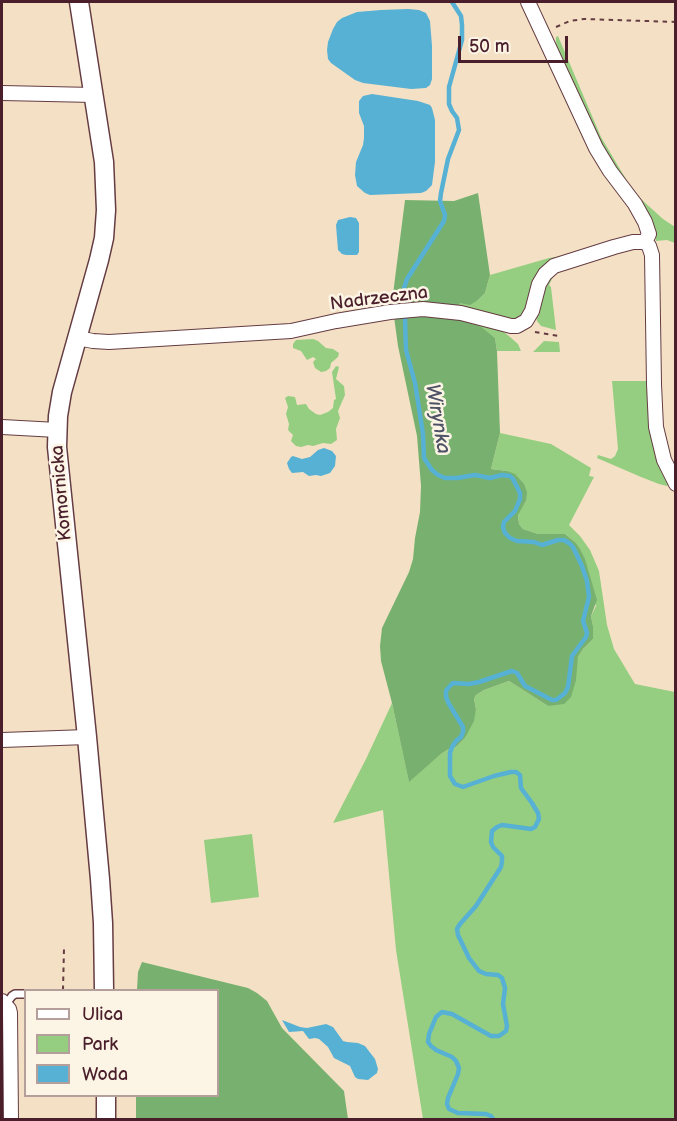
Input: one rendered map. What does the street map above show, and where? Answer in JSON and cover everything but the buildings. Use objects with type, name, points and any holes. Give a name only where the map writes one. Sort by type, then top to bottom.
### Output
[{"type":"street","name":"Komornicka","points":[[79,2],[105,174],[106,220],[99,260],[62,392],[57,430],[58,471],[87,736],[103,912],[105,989]]},
{"type":"street","points":[[528,2],[596,148],[645,222],[649,234],[645,242]]},
{"type":"street","points":[[2,93],[94,95]]},
{"type":"street","points":[[518,326],[526,321],[532,311],[539,284],[554,266],[614,247],[633,242],[645,242]]},
{"type":"street","points":[[645,242],[652,255],[657,427],[664,460],[675,484]]},
{"type":"street","name":"Nadrzeczna","points":[[77,338],[110,342],[291,331],[405,310],[434,309],[518,326]]},
{"type":"street","points":[[2,427],[57,430]]},
{"type":"street","points":[[2,740],[87,736]]},
{"type":"street","points":[[4,1003],[10,1013],[11,1119]]},
{"type":"street","points":[[106,1097],[106,1119]]},
{"type":"lane","points":[[4,1003],[15,994],[24,994]]},
{"type":"path","points":[[543,33],[570,21],[584,19],[675,22]]},
{"type":"path","points":[[518,326],[559,336]]},
{"type":"path","points":[[63,989],[64,948]]},
{"type":"green space","points":[[558,36],[601,137],[630,186],[642,200],[675,227],[675,243],[667,240],[656,241],[654,232],[603,148],[556,45]]},
{"type":"green space","points":[[478,193],[490,275],[485,293],[470,305],[460,303],[456,318],[481,327],[495,338],[500,433],[491,469],[515,474],[524,484],[527,492],[526,501],[518,515],[519,524],[523,529],[538,534],[565,534],[580,549],[597,600],[591,616],[593,639],[578,657],[576,680],[571,697],[564,704],[548,706],[509,681],[484,690],[474,699],[476,709],[474,721],[465,738],[456,747],[441,754],[409,782],[381,661],[380,646],[382,628],[413,559],[420,512],[421,486],[417,436],[398,346],[392,302],[405,200],[454,201]]},
{"type":"green space","points":[[569,255],[556,260],[523,318],[512,322],[459,308],[460,303],[478,300],[485,293],[490,275],[549,258]]},
{"type":"green space","points":[[555,273],[549,285],[556,330],[541,326],[536,317],[541,295],[549,279]]},
{"type":"green space","points":[[456,319],[499,328],[518,344],[521,351],[497,351],[495,338],[473,324]]},
{"type":"green space","points":[[313,339],[339,353],[326,371],[321,372],[315,368],[313,362],[316,359],[313,357],[307,360],[301,351],[293,348],[296,340]]},
{"type":"green space","points":[[544,341],[559,342],[560,352],[533,352]]},
{"type":"green space","points":[[336,366],[339,367],[336,379],[344,386],[345,395],[338,411],[340,418],[336,429],[337,440],[331,444],[296,446],[291,441],[293,435],[288,430],[286,414],[288,407],[285,398],[295,397],[297,405],[306,404],[316,414],[328,412],[333,408],[336,399],[332,372]]},
{"type":"green space","points":[[612,381],[650,381],[669,484],[667,486],[597,458],[598,455],[611,459],[618,449]]},
{"type":"green space","points":[[500,433],[551,444],[591,468],[589,476],[594,477],[569,525],[590,550],[599,571],[607,625],[614,649],[635,684],[675,692],[675,1119],[423,1119],[396,950],[383,810],[333,823],[392,703],[409,781],[441,754],[456,747],[465,738],[476,709],[474,699],[476,695],[509,681],[548,706],[576,667],[583,649],[593,639],[591,616],[596,606],[575,542],[565,534],[538,534],[523,529],[519,524],[518,514],[526,501],[507,471],[491,469]]},
{"type":"green space","points":[[252,834],[259,897],[211,903],[204,840]]},
{"type":"green space","points":[[142,962],[248,988],[257,993],[267,1001],[282,1028],[344,1091],[348,1119],[136,1119],[136,1097],[219,1097],[219,989],[137,989],[138,972]]},
{"type":"water","points":[[408,9],[426,13],[430,21],[432,79],[426,88],[411,89],[363,83],[355,80],[328,59],[328,42],[337,22],[342,18],[357,12]]},
{"type":"water","points":[[372,94],[418,101],[432,108],[435,120],[435,162],[432,185],[426,191],[370,195],[357,186],[356,162],[364,138],[359,101],[363,96]]},
{"type":"water","points":[[356,218],[359,223],[359,252],[357,255],[342,254],[338,250],[336,225],[338,220]]},
{"type":"water","points":[[324,448],[332,451],[336,456],[335,466],[330,473],[309,476],[303,472],[292,473],[289,469],[287,463],[291,457],[302,459],[310,457]]},
{"type":"water","points":[[282,1020],[307,1028],[326,1024],[333,1027],[343,1041],[365,1046],[375,1059],[377,1073],[368,1080],[358,1079],[350,1066],[334,1058],[328,1047],[319,1039],[309,1039],[303,1031],[289,1032]]},
{"type":"waterway","name":"Wirynka","points":[[452,2],[461,16],[462,25],[462,40],[449,87],[449,104],[457,118],[459,130],[448,159],[441,193],[440,201],[445,215],[444,221],[407,279],[404,288],[406,350],[415,383],[423,434],[424,458],[432,470],[445,478],[475,475],[490,478],[510,476],[520,493],[520,499],[515,511],[504,522],[505,533],[517,541],[542,545],[558,540],[569,543],[582,566],[589,597],[583,621],[586,637],[572,656],[568,687],[565,693],[556,700],[525,686],[517,673],[512,671],[479,682],[453,683],[446,691],[449,704],[463,727],[461,737],[456,741],[450,753],[450,776],[455,784],[463,787],[494,776],[516,772],[520,775],[521,788],[538,813],[539,819],[535,827],[531,829],[502,825],[492,831],[491,842],[502,856],[501,867],[476,906],[457,929],[469,958],[479,971],[502,978],[505,988],[503,1004],[506,1031],[499,1036],[491,1036],[452,1014],[442,1012],[436,1017],[429,1034],[428,1042],[431,1046],[452,1057],[459,1068],[448,1098],[449,1109],[458,1113],[486,1114],[494,1120]]}]
